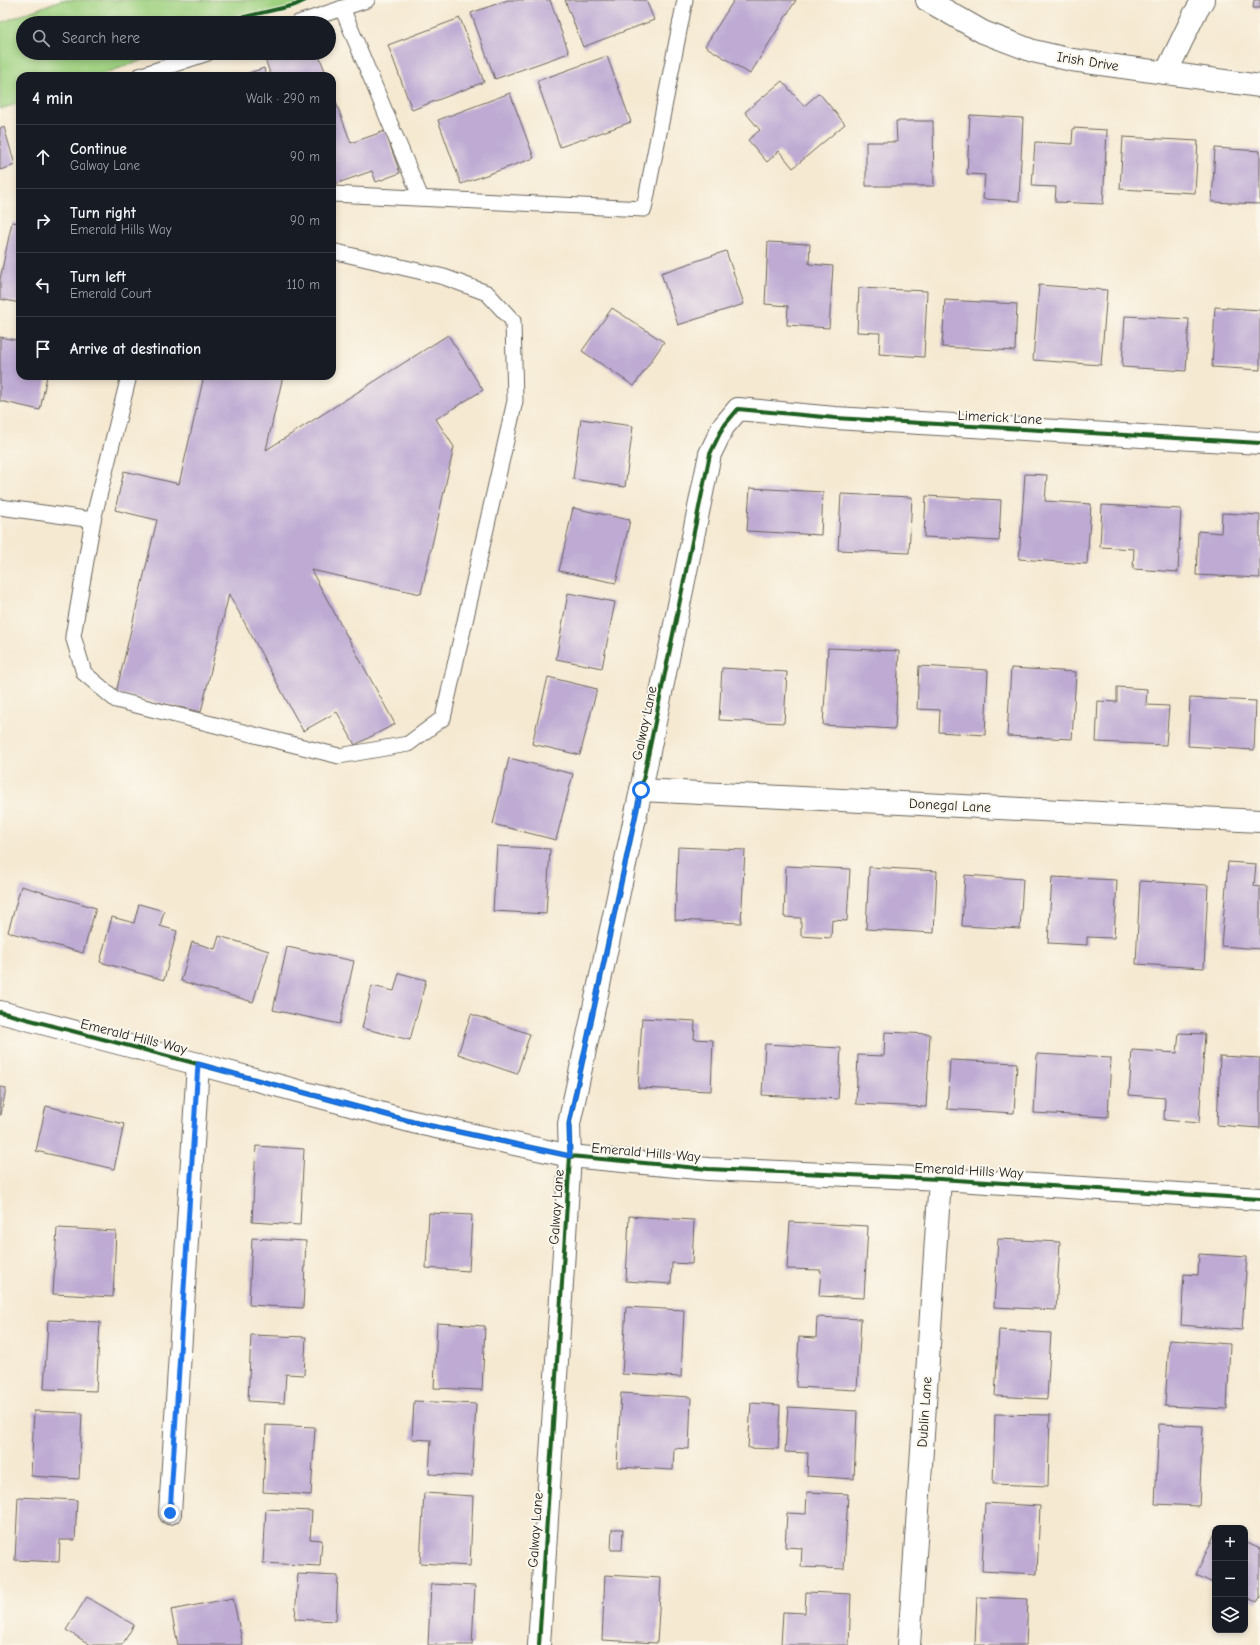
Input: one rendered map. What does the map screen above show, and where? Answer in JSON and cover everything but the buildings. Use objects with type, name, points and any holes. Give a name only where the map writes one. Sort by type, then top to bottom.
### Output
[{"type":"street","name":"Irish Drive","points":[[927,0],[983,32],[1033,51],[1072,60],[1260,86]]},
{"type":"street","points":[[1166,73],[1194,15],[1203,0]]},
{"type":"street","name":"Limerick Lane","points":[[738,409],[835,418],[1260,444]]},
{"type":"street","name":"Galway Lane","points":[[538,1645],[570,1156],[569,1124],[641,790],[710,454],[723,426],[738,409]]},
{"type":"street","name":"Donegal Lane","points":[[641,790],[1260,820]]},
{"type":"street","name":"Emerald Hills Way","points":[[0,1012],[413,1122],[570,1156],[708,1169],[940,1179],[1260,1199]]},
{"type":"street","points":[[170,1513],[198,1064]]},
{"type":"street","name":"Dublin Lane","points":[[909,1645],[940,1179]]},
{"type":"lane","points":[[319,16],[367,0]]},
{"type":"lane","points":[[336,194],[644,209],[684,0]]},
{"type":"lane","points":[[342,8],[421,198]]},
{"type":"lane","points":[[152,72],[187,60]]},
{"type":"lane","points":[[128,380],[93,520],[73,636],[84,673],[116,700],[339,756],[408,744],[443,718],[515,401],[513,321],[487,293],[444,277],[336,252]]},
{"type":"lane","points":[[0,507],[93,520]]},
{"type":"green space","points":[[61,0],[316,0],[270,16],[19,16]]},
{"type":"green space","points":[[16,17],[16,60],[143,60],[108,72],[16,72],[16,104],[0,109],[0,23]]},
{"type":"cycle path","points":[[248,16],[295,5],[306,0]]},
{"type":"cycle path","points":[[539,1645],[570,1156],[569,1124],[641,790],[710,454],[723,427],[738,409],[835,418],[1260,443]]},
{"type":"cycle path","points":[[0,1012],[413,1122],[570,1156],[708,1169],[940,1179],[1260,1199]]},
{"type":"route","points":[[170,1513],[198,1064],[413,1122],[570,1156],[569,1124],[641,790]]}]
